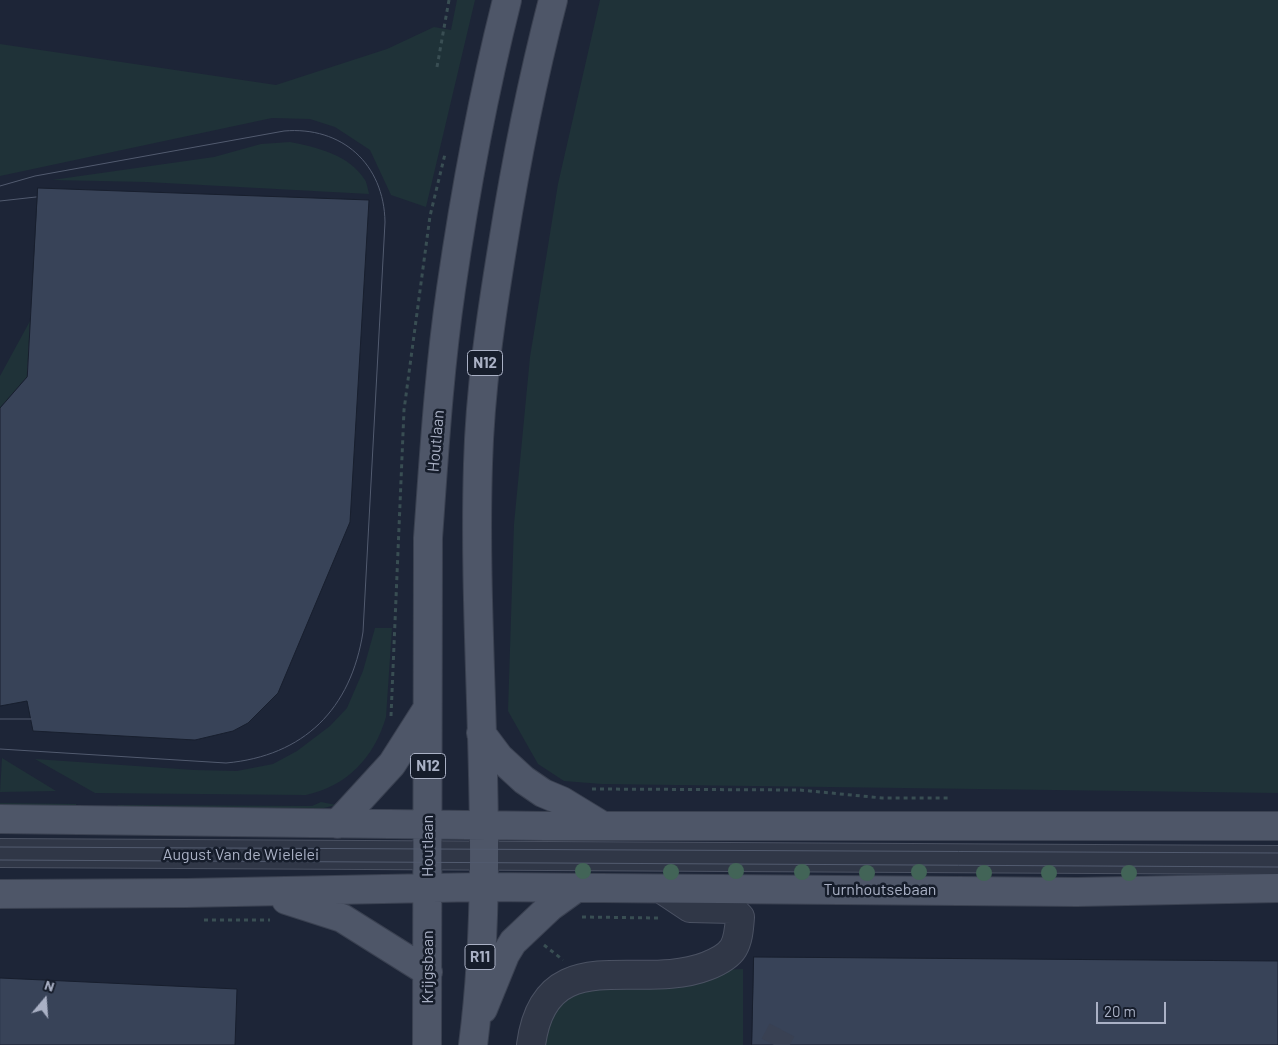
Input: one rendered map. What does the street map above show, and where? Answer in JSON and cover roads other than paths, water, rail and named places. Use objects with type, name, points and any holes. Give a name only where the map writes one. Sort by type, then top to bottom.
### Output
[{"type":"main road","name":"Houtlaan","points":[[428,888],[428,538],[451,290],[475,142],[507,0]]},
{"type":"main road","name":"N12","points":[[482,887],[484,787],[478,649],[478,464],[484,371],[494,295],[519,146],[553,0]]},
{"type":"main road","name":"N12","points":[[337,824],[392,764],[428,708]]},
{"type":"main road","points":[[481,733],[499,757],[524,780],[543,793],[562,801],[603,826]]},
{"type":"main road","name":"August Van de Wielelei","points":[[0,818],[337,824],[483,824]]},
{"type":"main road","points":[[483,824],[603,826],[1278,826]]},
{"type":"main road","name":"Turnhoutsebaan","points":[[248,892],[482,887],[662,890],[1161,892],[1278,888]]},
{"type":"main road","name":"R11","points":[[474,1036],[482,887]]},
{"type":"main road","name":"Krijgsbaan","points":[[427,1045],[428,888]]},
{"type":"main road","points":[[474,1036],[500,972],[504,955],[513,942],[550,906],[575,889]]},
{"type":"main road","points":[[0,894],[248,892],[302,904],[342,918],[428,972]]},
{"type":"lane","name":"August Van de Wielelei","points":[[0,853],[482,856]]},
{"type":"lane","name":"Turnhoutsebaan","points":[[482,856],[1278,860]]},
{"type":"lane","points":[[531,1045],[536,1017],[545,1001],[556,989],[572,980],[606,974],[684,973],[728,956],[736,947],[739,937],[740,917],[732,909],[690,908],[662,890]]},
{"type":"tunnel","points":[[774,1045],[782,1030]]},
{"type":"tram line","points":[[0,186],[35,176],[284,131],[305,131],[324,135],[341,142],[356,153],[368,166],[377,183],[383,201],[385,222],[363,632],[357,659],[348,684],[335,705],[319,724],[300,739],[279,750],[254,759],[226,763],[0,749]]},
{"type":"tram line","points":[[0,201],[36,197]]},
{"type":"tram line","points":[[0,719],[31,719]]},
{"type":"tram line","points":[[0,847],[1278,853]]},
{"type":"tram line","points":[[0,860],[1278,867]]}]
